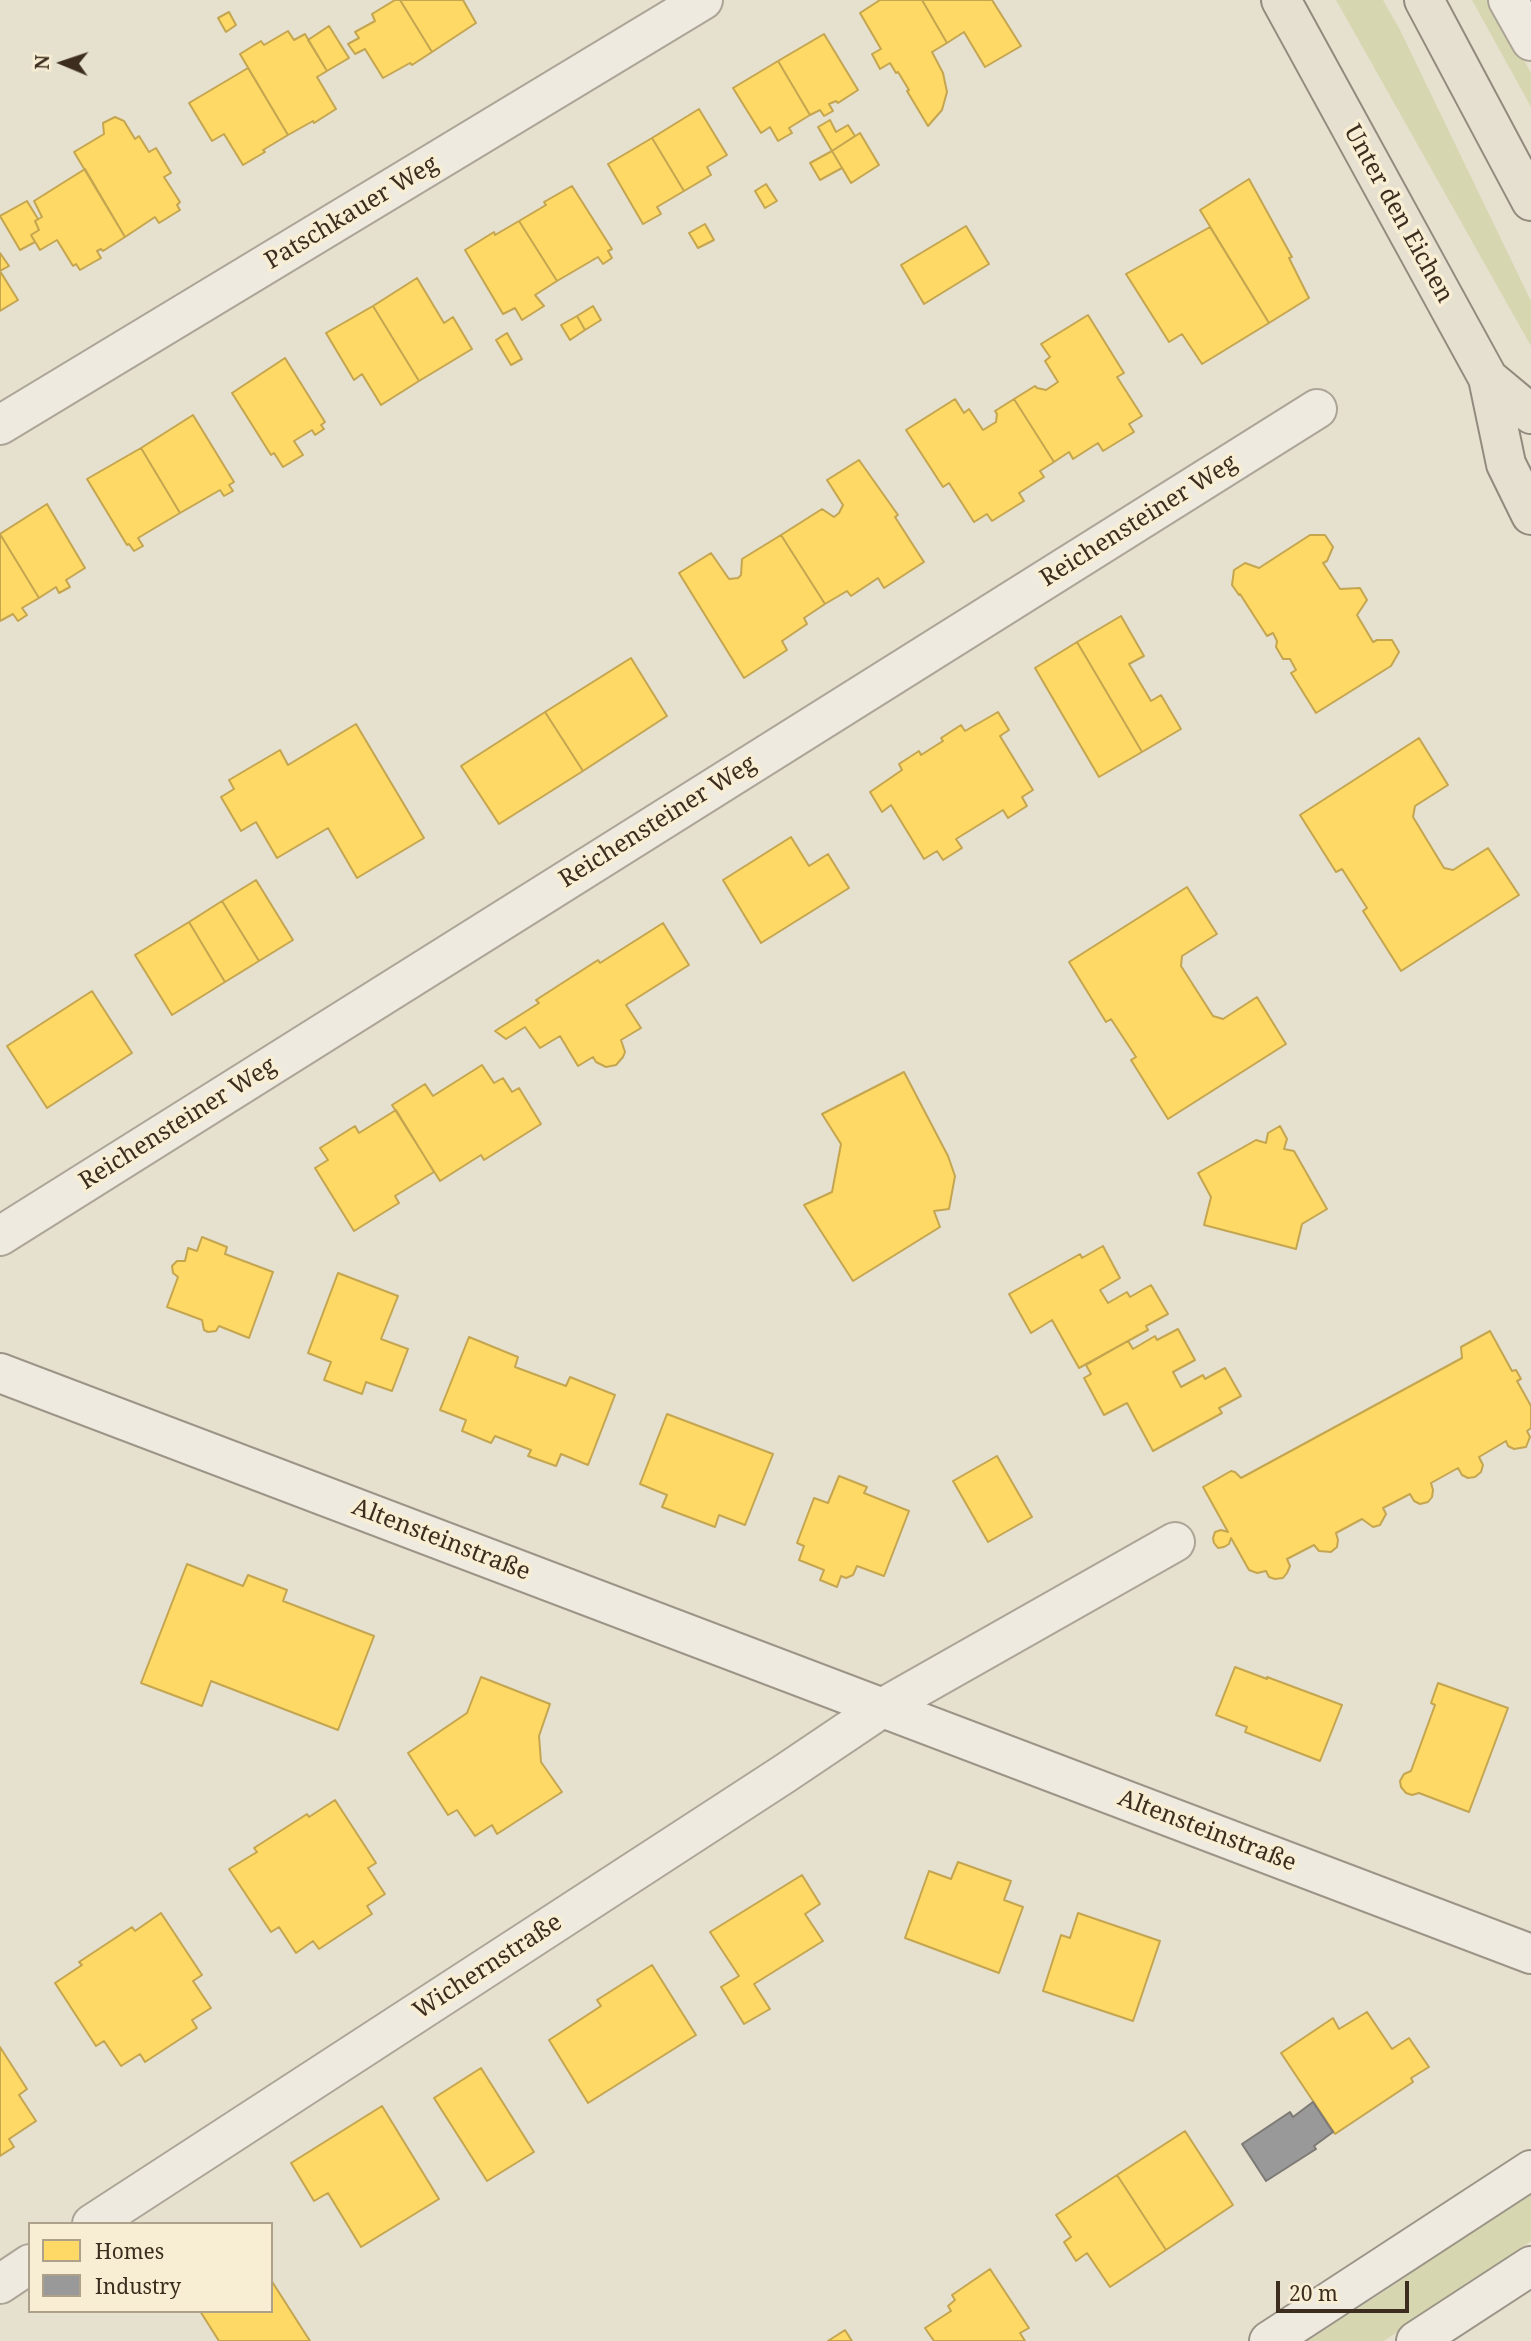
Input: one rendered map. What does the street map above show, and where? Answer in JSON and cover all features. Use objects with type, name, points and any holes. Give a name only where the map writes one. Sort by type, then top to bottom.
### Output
[{"type":"main road","name":"Unter den Eichen","points":[[1281,0],[1488,378],[1531,414]]},
{"type":"main road","points":[[1424,0],[1531,201]]},
{"type":"main road","points":[[1488,378],[1506,464],[1531,515]]},
{"type":"street","name":"Patschkauer Weg","points":[[0,425],[703,0]]},
{"type":"street","points":[[1508,0],[1531,41]]},
{"type":"street","name":"Reichensteiner Weg","points":[[0,1236],[1317,409]]},
{"type":"street","name":"Altensteinstraße","points":[[0,1373],[1531,1954]]},
{"type":"street","points":[[882,1708],[1175,1542]]},
{"type":"street","name":"Wichernstraße","points":[[95,2222],[882,1708]]},
{"type":"street","points":[[1269,2341],[1531,2169]]},
{"type":"street","points":[[0,2284],[28,2265]]},
{"type":"street","points":[[1416,2341],[1531,2266]]},
{"type":"green space","points":[[1336,0],[1383,0],[1400,30],[1531,301],[1531,346]]},
{"type":"green space","points":[[1472,0],[1491,0],[1531,73],[1531,107]]},
{"type":"green space","points":[[1531,2189],[1531,2241],[1384,2341],[1308,2341],[1394,2285]]},
{"type":"building: Homes","points":[[395,0],[400,0],[432,52],[412,65],[410,63],[383,78],[365,49],[355,54],[348,44],[359,38],[355,32],[375,21],[372,14]]},
{"type":"building: Homes","points":[[400,0],[463,0],[476,23],[432,52]]},
{"type":"building: Homes","points":[[880,0],[922,0],[947,43],[932,52],[943,73],[947,92],[942,110],[928,126],[898,72],[896,73],[890,63],[880,69],[872,54],[881,49],[860,13]]},
{"type":"building: Homes","points":[[922,0],[992,0],[1021,46],[985,67],[964,32],[947,43]]},
{"type":"building: Homes","points":[[229,12],[236,25],[226,32],[218,18]]},
{"type":"building: Homes","points":[[329,26],[349,58],[327,71],[308,40]]},
{"type":"building: Homes","points":[[288,31],[294,40],[305,34],[327,71],[317,77],[336,109],[288,135],[240,54],[261,41],[264,45]]},
{"type":"building: Homes","points":[[824,34],[858,90],[838,103],[836,101],[829,104],[833,111],[824,116],[820,110],[810,115],[778,61]]},
{"type":"building: Homes","points":[[778,61],[810,115],[789,128],[792,133],[778,141],[770,127],[761,133],[733,88]]},
{"type":"building: Homes","points":[[248,68],[288,135],[243,165],[224,134],[212,141],[189,103]]},
{"type":"building: Homes","points":[[699,109],[727,155],[707,167],[711,175],[684,191],[652,138]]},
{"type":"building: Homes","points":[[115,117],[124,121],[135,139],[139,136],[149,152],[156,148],[171,173],[164,177],[180,202],[177,205],[180,210],[159,223],[155,217],[125,237],[74,152],[104,134],[103,123]]},
{"type":"building: Homes","points":[[830,120],[836,132],[848,125],[855,136],[832,151],[818,127]]},
{"type":"building: Homes","points":[[860,133],[879,165],[851,183],[832,151]]},
{"type":"building: Homes","points":[[652,138],[684,191],[657,207],[661,214],[643,224],[608,164]]},
{"type":"building: Homes","points":[[832,151],[842,168],[820,180],[810,163]]},
{"type":"building: Homes","points":[[85,169],[125,237],[103,251],[97,251],[101,258],[80,270],[76,264],[73,266],[57,240],[40,250],[31,235],[39,230],[35,221],[42,217],[34,201]]},
{"type":"building: Homes","points":[[1249,179],[1292,257],[1289,258],[1309,298],[1269,323],[1200,210]]},
{"type":"building: Homes","points":[[766,184],[777,201],[765,208],[755,191]]},
{"type":"building: Homes","points":[[572,186],[612,249],[608,251],[612,258],[603,264],[598,257],[557,281],[519,221]]},
{"type":"building: Homes","points":[[27,201],[38,219],[35,221],[39,230],[31,235],[35,242],[20,250],[0,216]]},
{"type":"building: Homes","points":[[519,221],[557,281],[535,295],[544,306],[522,320],[515,308],[503,314],[465,250],[494,232],[495,235]]},
{"type":"building: Homes","points":[[705,224],[714,240],[698,248],[689,233]]},
{"type":"building: Homes","points":[[966,226],[989,264],[924,304],[901,265]]},
{"type":"building: Homes","points":[[1210,227],[1269,323],[1202,364],[1182,334],[1169,342],[1126,274]]},
{"type":"building: Homes","points":[[0,253],[9,266],[0,271]]},
{"type":"building: Homes","points":[[0,271],[18,300],[0,311]]},
{"type":"building: Homes","points":[[417,278],[444,323],[453,317],[472,349],[419,381],[373,306]]},
{"type":"building: Homes","points":[[373,306],[419,381],[381,405],[362,374],[354,380],[326,333]]},
{"type":"building: Homes","points":[[593,306],[601,320],[585,330],[577,316]]},
{"type":"building: Homes","points":[[1088,315],[1124,373],[1117,377],[1142,416],[1129,424],[1134,432],[1103,451],[1098,443],[1073,459],[1069,452],[1054,462],[1014,399],[1035,386],[1046,390],[1058,382],[1045,361],[1050,357],[1041,344]]},
{"type":"building: Homes","points":[[577,316],[585,330],[570,340],[561,325]]},
{"type":"building: Homes","points":[[507,333],[522,359],[511,365],[496,340]]},
{"type":"building: Homes","points":[[285,358],[325,422],[321,425],[324,429],[315,435],[312,430],[294,441],[303,455],[283,467],[274,453],[271,455],[232,393]]},
{"type":"building: Homes","points":[[955,399],[964,413],[969,409],[983,430],[996,422],[995,411],[1014,399],[1054,462],[1040,471],[1044,477],[1019,493],[1024,501],[992,521],[987,514],[974,522],[949,483],[943,487],[906,430]]},
{"type":"building: Homes","points":[[193,415],[234,482],[229,485],[233,491],[224,496],[220,490],[180,513],[141,448]]},
{"type":"building: Homes","points":[[141,448],[180,513],[138,538],[143,546],[134,551],[127,545],[87,479]]},
{"type":"building: Homes","points":[[859,460],[898,515],[895,517],[924,562],[884,588],[878,578],[851,596],[847,591],[825,604],[781,535],[822,509],[834,517],[839,513],[843,505],[827,480]]},
{"type":"building: Homes","points":[[47,504],[85,568],[66,580],[70,587],[59,593],[56,587],[39,598],[0,534]]},
{"type":"building: Homes","points":[[0,534],[39,598],[22,608],[27,615],[18,621],[13,614],[0,621]]},
{"type":"building: Homes","points":[[781,535],[825,604],[804,618],[807,624],[782,641],[787,650],[744,678],[679,573],[711,553],[729,579],[738,578],[741,575],[742,559]]},
{"type":"building: Homes","points":[[1310,535],[1325,535],[1333,547],[1327,561],[1323,563],[1340,589],[1360,588],[1367,600],[1357,615],[1373,642],[1392,640],[1399,652],[1391,666],[1316,713],[1291,673],[1296,670],[1290,659],[1283,659],[1276,647],[1277,641],[1273,633],[1267,636],[1232,585],[1234,570],[1245,563],[1259,568]]},
{"type":"building: Homes","points":[[1121,616],[1144,656],[1129,664],[1151,701],[1161,695],[1181,729],[1142,752],[1077,642]]},
{"type":"building: Homes","points":[[1077,642],[1142,752],[1099,777],[1035,668]]},
{"type":"building: Homes","points":[[631,658],[667,716],[583,771],[545,712]]},
{"type":"building: Homes","points":[[545,712],[583,771],[499,824],[461,766]]},
{"type":"building: Homes","points":[[998,712],[1009,730],[1000,736],[1033,790],[1022,797],[1027,806],[1008,818],[1003,810],[956,839],[962,848],[943,860],[937,851],[924,859],[891,805],[882,812],[870,792],[902,770],[899,764],[919,751],[921,755],[961,725],[965,731]]},
{"type":"building: Homes","points":[[356,724],[424,838],[357,878],[328,828],[277,858],[256,822],[241,831],[221,797],[234,789],[229,780],[280,750],[288,765]]},
{"type":"building: Homes","points":[[1419,738],[1448,785],[1415,806],[1413,817],[1444,868],[1453,870],[1488,848],[1519,895],[1401,971],[1363,911],[1367,908],[1342,869],[1336,872],[1300,815]]},
{"type":"building: Homes","points":[[791,837],[809,866],[828,854],[849,888],[761,943],[723,880]]},
{"type":"building: Homes","points":[[256,880],[293,940],[259,961],[222,901]]},
{"type":"building: Homes","points":[[1187,887],[1217,934],[1182,956],[1181,966],[1213,1016],[1223,1019],[1257,997],[1286,1044],[1168,1119],[1131,1060],[1136,1057],[1111,1019],[1106,1022],[1069,962]]},
{"type":"building: Homes","points":[[222,901],[259,961],[225,982],[189,922]]},
{"type":"building: Homes","points":[[189,922],[225,982],[172,1015],[135,955]]},
{"type":"building: Homes","points":[[663,923],[689,965],[626,1005],[641,1028],[621,1040],[625,1052],[616,1065],[606,1067],[596,1062],[593,1057],[578,1066],[560,1036],[540,1048],[525,1027],[506,1039],[495,1031],[539,1003],[536,1000],[598,960],[600,963]]},
{"type":"building: Homes","points":[[92,991],[132,1053],[47,1108],[7,1046]]},
{"type":"building: Homes","points":[[482,1065],[494,1083],[503,1078],[512,1092],[519,1088],[541,1124],[484,1160],[481,1155],[440,1181],[392,1105],[425,1084],[433,1096]]},
{"type":"building: Homes","points":[[904,1072],[948,1156],[955,1176],[949,1209],[934,1211],[940,1227],[853,1281],[804,1205],[832,1192],[841,1144],[822,1114]]},
{"type":"building: Homes","points":[[396,1110],[434,1172],[395,1196],[399,1203],[354,1231],[315,1168],[328,1160],[320,1148],[355,1126],[359,1133]]},
{"type":"building: Homes","points":[[1280,1126],[1287,1139],[1284,1149],[1294,1151],[1327,1209],[1302,1224],[1296,1249],[1204,1225],[1211,1197],[1198,1173],[1256,1140],[1266,1143],[1268,1133]]},
{"type":"building: Homes","points":[[202,1237],[227,1247],[225,1254],[273,1272],[249,1338],[219,1326],[216,1331],[208,1332],[204,1330],[202,1320],[167,1307],[178,1277],[173,1273],[172,1266],[177,1261],[185,1261],[188,1248],[197,1251]]},
{"type":"building: Homes","points":[[1103,1246],[1120,1278],[1100,1290],[1108,1303],[1127,1292],[1130,1297],[1151,1285],[1168,1314],[1146,1326],[1148,1330],[1079,1368],[1052,1320],[1031,1333],[1009,1294],[1080,1254],[1082,1258]]},
{"type":"building: Homes","points":[[338,1273],[398,1296],[381,1339],[408,1349],[392,1391],[366,1382],[362,1394],[324,1380],[331,1362],[308,1353]]},
{"type":"building: Homes","points":[[1178,1329],[1195,1360],[1173,1372],[1181,1387],[1203,1375],[1205,1379],[1225,1368],[1241,1396],[1219,1408],[1222,1413],[1153,1451],[1127,1403],[1104,1415],[1084,1378],[1091,1374],[1086,1365],[1128,1341],[1133,1349],[1155,1336],[1157,1340]]},
{"type":"building: Homes","points":[[1490,1331],[1512,1371],[1516,1370],[1521,1379],[1517,1381],[1531,1406],[1531,1428],[1527,1431],[1530,1437],[1526,1447],[1514,1449],[1508,1446],[1506,1441],[1479,1457],[1483,1465],[1481,1472],[1475,1477],[1462,1475],[1458,1468],[1431,1483],[1432,1497],[1428,1502],[1420,1504],[1414,1501],[1410,1494],[1383,1508],[1386,1514],[1380,1525],[1373,1527],[1362,1519],[1336,1533],[1337,1547],[1331,1552],[1319,1551],[1314,1545],[1287,1559],[1290,1566],[1283,1578],[1269,1577],[1266,1571],[1257,1573],[1249,1570],[1231,1538],[1229,1544],[1224,1547],[1218,1548],[1214,1543],[1215,1532],[1228,1532],[1203,1487],[1231,1471],[1241,1478],[1462,1358],[1461,1347]]},
{"type":"building: Homes","points":[[469,1337],[518,1357],[515,1367],[566,1386],[570,1377],[615,1395],[588,1465],[561,1454],[556,1466],[528,1456],[531,1450],[495,1436],[491,1443],[462,1431],[466,1420],[440,1410]]},
{"type":"building: Homes","points":[[667,1414],[773,1454],[745,1525],[719,1515],[715,1527],[662,1507],[667,1495],[640,1484]]},
{"type":"building: Homes","points":[[997,1456],[1032,1517],[988,1542],[953,1481]]},
{"type":"building: Homes","points":[[839,1476],[867,1487],[864,1493],[909,1511],[884,1576],[857,1566],[853,1575],[846,1578],[841,1576],[837,1587],[820,1580],[824,1570],[799,1560],[804,1546],[797,1543],[814,1498],[828,1503]]},
{"type":"building: Homes","points":[[187,1564],[243,1586],[248,1575],[287,1590],[283,1601],[374,1636],[338,1730],[211,1681],[202,1706],[141,1683]]},
{"type":"building: Homes","points":[[1235,1667],[1342,1705],[1320,1761],[1245,1732],[1247,1727],[1216,1715]]},
{"type":"building: Homes","points":[[481,1677],[550,1704],[539,1736],[541,1762],[562,1792],[497,1834],[492,1825],[475,1836],[457,1810],[448,1815],[408,1753],[467,1713]]},
{"type":"building: Homes","points":[[1438,1683],[1508,1708],[1469,1812],[1419,1793],[1406,1793],[1401,1787],[1400,1781],[1404,1774],[1411,1771],[1435,1705],[1431,1703]]},
{"type":"building: Homes","points":[[335,1800],[376,1863],[368,1868],[385,1894],[367,1906],[372,1914],[319,1949],[313,1941],[296,1953],[279,1927],[271,1932],[229,1869],[257,1852],[254,1848],[307,1814],[309,1817]]},
{"type":"building: Homes","points":[[958,1862],[1011,1881],[1004,1900],[1023,1907],[999,1973],[905,1938],[929,1871],[951,1879]]},
{"type":"building: Homes","points":[[802,1875],[820,1904],[805,1914],[823,1941],[754,1984],[770,2009],[744,2024],[721,1987],[739,1976],[710,1932]]},
{"type":"building: Homes","points":[[161,1913],[202,1975],[193,1981],[211,2008],[192,2020],[197,2028],[145,2062],[140,2054],[121,2066],[104,2041],[96,2046],[55,1983],[82,1965],[79,1962],[132,1927],[135,1931]]},
{"type":"building: Homes","points":[[1078,1913],[1160,1941],[1133,2021],[1043,1991],[1061,1935],[1070,1938]]},
{"type":"building: Homes","points":[[652,1965],[696,2035],[588,2103],[549,2040],[601,2006],[597,2000]]},
{"type":"building: Homes","points":[[1367,2012],[1392,2049],[1409,2038],[1429,2067],[1411,2078],[1413,2082],[1335,2134],[1281,2053],[1333,2018],[1339,2029]]},
{"type":"building: Homes","points":[[0,2047],[27,2089],[19,2095],[36,2121],[9,2139],[14,2147],[0,2156]]},
{"type":"building: Homes","points":[[481,2068],[534,2152],[487,2181],[434,2098]]},
{"type":"building: Homes","points":[[382,2106],[439,2199],[361,2247],[328,2193],[314,2201],[291,2163]]},
{"type":"building: Homes","points":[[1185,2131],[1233,2205],[1166,2250],[1117,2175]]},
{"type":"building: Homes","points":[[1117,2175],[1166,2250],[1110,2287],[1087,2253],[1076,2261],[1064,2242],[1071,2237],[1056,2215]]},
{"type":"building: Homes","points":[[990,2269],[1029,2328],[1020,2333],[1025,2341],[934,2341],[925,2328],[951,2311],[948,2306],[955,2300],[952,2295]]},
{"type":"building: Homes","points":[[273,2283],[310,2341],[219,2341],[201,2313],[273,2313]]},
{"type":"building: Homes","points":[[845,2330],[852,2341],[828,2341]]},
{"type":"building: Industry","points":[[1313,2102],[1333,2132],[1314,2146],[1316,2149],[1266,2181],[1242,2144],[1290,2112],[1293,2117]]}]
